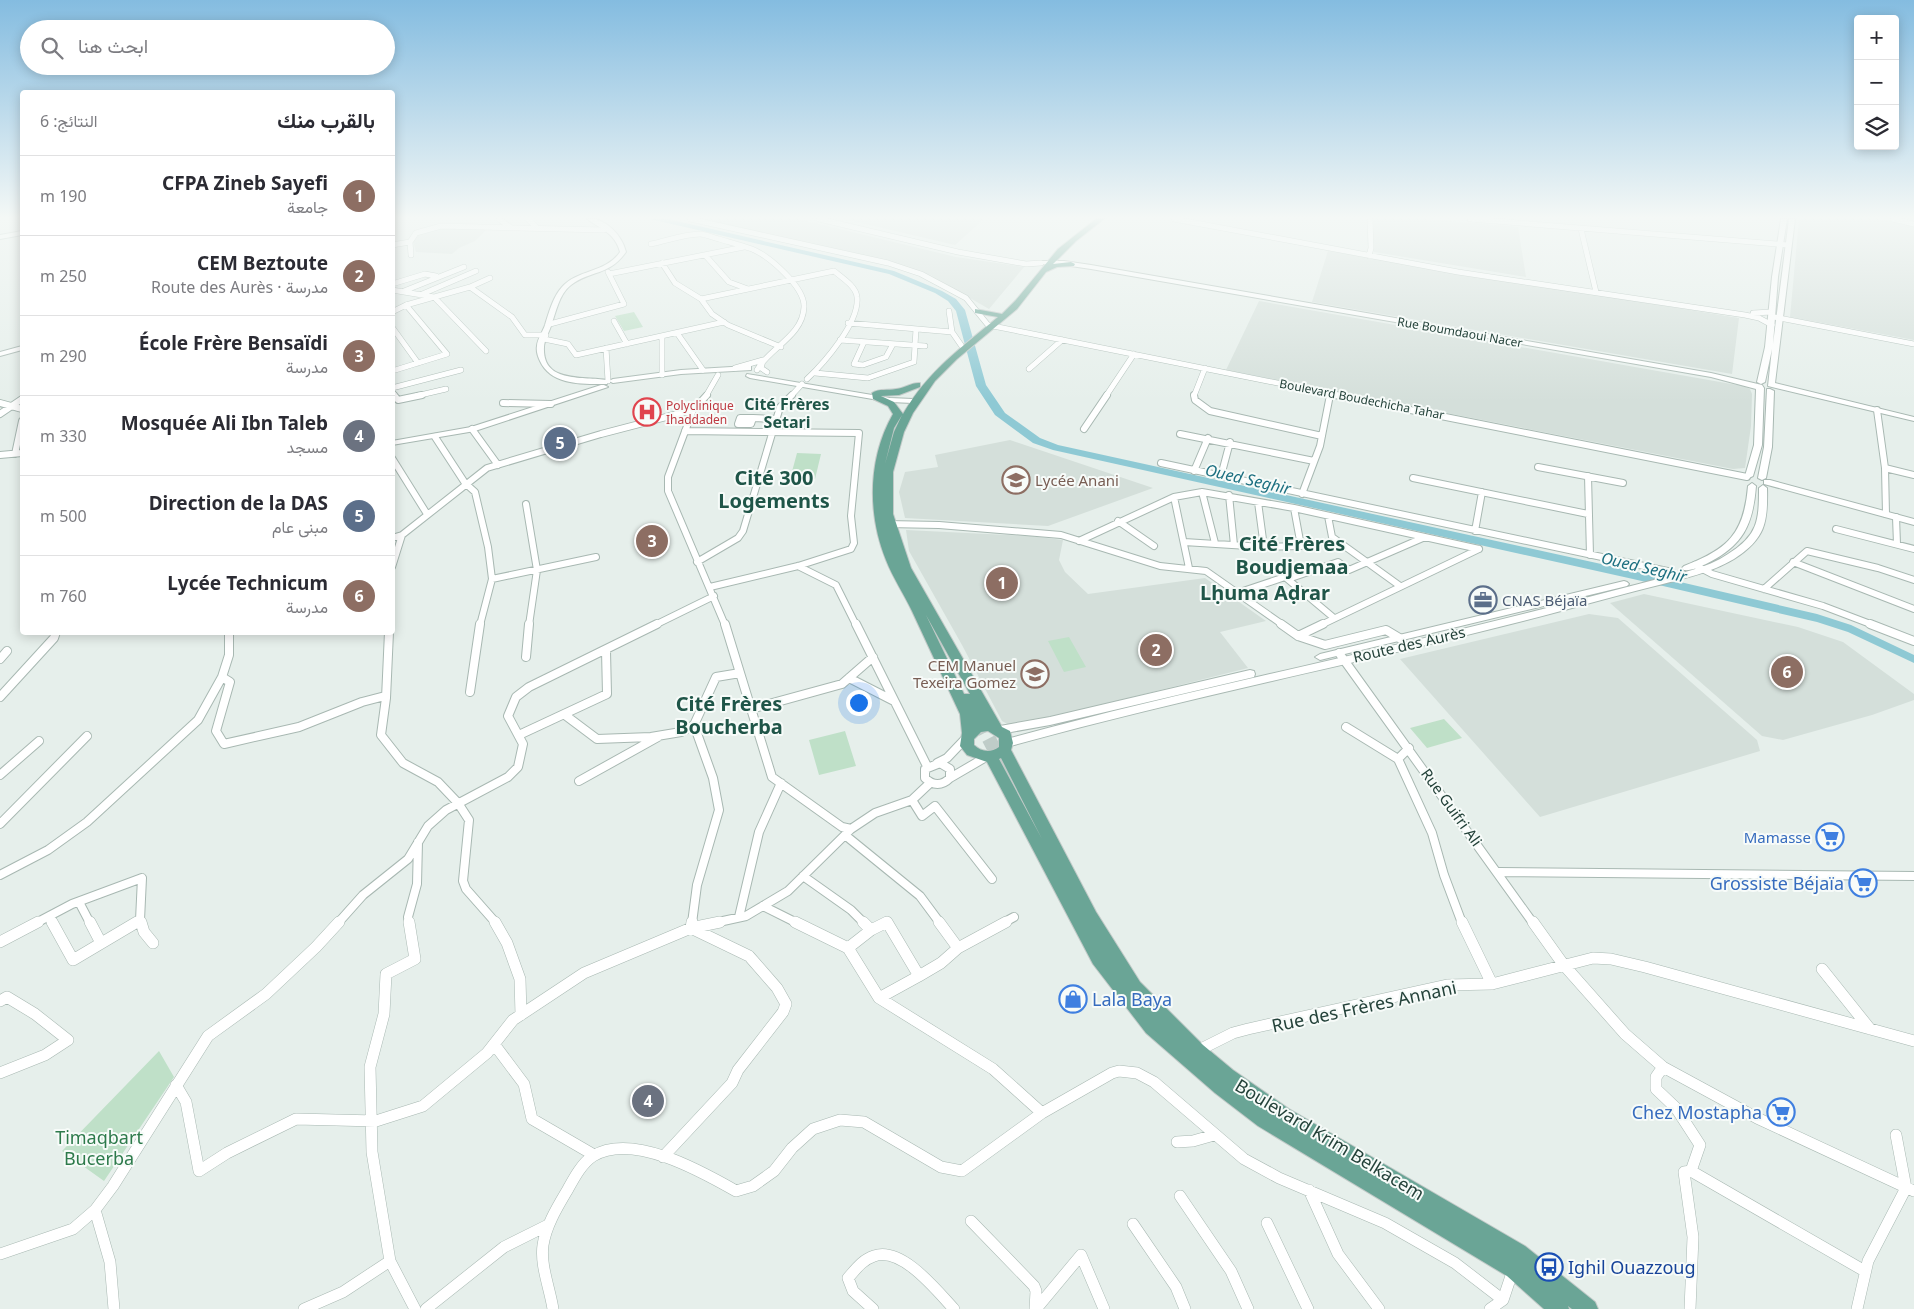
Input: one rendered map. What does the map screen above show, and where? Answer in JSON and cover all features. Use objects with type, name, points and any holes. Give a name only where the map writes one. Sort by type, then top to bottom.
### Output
[{"type":"main road","points":[[877,395],[899,392],[917,385],[1014,307],[1034,280]]},
{"type":"main road","points":[[978,311],[1000,317]]},
{"type":"main road","points":[[963,347],[908,400],[890,465],[887,488],[889,554],[998,729],[1005,735],[998,754],[1082,917]]},
{"type":"main road","points":[[887,524],[878,490],[880,468],[889,431],[917,385]]},
{"type":"main road","points":[[877,395],[891,404],[898,414]]},
{"type":"main road","points":[[922,608],[979,720]]},
{"type":"main road","points":[[922,608],[967,714],[968,735],[966,741],[969,750],[980,756],[998,754]]},
{"type":"main road","points":[[968,735],[978,727],[998,729]]},
{"type":"main road","name":"Boulevard Krim Belkacem","points":[[998,754],[1082,917],[1099,959],[1152,1027],[1221,1087],[1290,1137],[1516,1261],[1559,1309]]},
{"type":"main road","name":"Boulevard Krim Belkacem","points":[[1082,917],[1134,987],[1197,1051],[1227,1076],[1283,1114],[1516,1261],[1588,1309]]},
{"type":"street","points":[[404,292],[428,280]]},
{"type":"street","points":[[420,295],[455,280]]},
{"type":"street","points":[[395,310],[406,305],[470,287],[485,280]]},
{"type":"street","points":[[574,280],[564,288],[557,299],[550,324],[540,346],[541,360],[552,374],[574,381],[609,383],[751,371],[908,400]]},
{"type":"street","points":[[550,324],[615,308],[624,304],[613,280]]},
{"type":"street","points":[[673,280],[701,299],[712,314],[724,322],[754,337],[781,347]]},
{"type":"street","points":[[727,280],[748,289]]},
{"type":"street","points":[[701,299],[791,280]]},
{"type":"street","points":[[751,371],[781,347],[800,321],[804,307],[802,296],[791,280]]},
{"type":"street","points":[[697,562],[738,538],[743,531],[780,406],[816,373],[840,340],[854,311],[857,297],[855,291],[844,280]]},
{"type":"street","points":[[935,280],[966,298],[978,311],[988,328]]},
{"type":"street","name":"Rue Boumdaoui Nacer","points":[[1167,280],[1711,375],[1914,419]]},
{"type":"street","points":[[1529,280],[1745,314],[1774,315],[1914,344]]},
{"type":"street","points":[[1594,280],[1596,291]]},
{"type":"street","name":"Route des Aurès","points":[[1699,567],[1729,545],[1741,531],[1748,514],[1749,481],[1758,445],[1760,385],[1779,280]]},
{"type":"street","points":[[470,287],[512,316],[525,335],[545,337],[568,344],[576,355],[724,322]]},
{"type":"street","points":[[395,290],[434,298],[486,351]]},
{"type":"street","points":[[395,370],[447,354],[406,305]]},
{"type":"street","points":[[948,311],[952,332],[963,347]]},
{"type":"street","points":[[1745,314],[1759,318],[1774,315]]},
{"type":"street","name":"Route des Aurès","points":[[998,729],[1079,715],[1533,615],[1727,559],[1749,541],[1763,516],[1772,387],[1774,315]]},
{"type":"street","points":[[1000,317],[1003,325],[1009,330]]},
{"type":"street","points":[[614,320],[627,344]]},
{"type":"street","points":[[848,323],[952,332]]},
{"type":"street","name":"Boulevard Boudechicha Tahar","points":[[988,328],[1062,340],[1330,393],[1715,471],[1749,481]]},
{"type":"street","points":[[816,373],[868,378],[914,362],[916,329]]},
{"type":"street","points":[[395,331],[418,363]]},
{"type":"street","points":[[676,333],[703,370]]},
{"type":"street","points":[[662,336],[662,374]]},
{"type":"street","points":[[840,340],[925,346]]},
{"type":"street","points":[[1029,369],[1062,340]]},
{"type":"street","points":[[864,342],[854,364],[863,365],[886,357],[893,344]]},
{"type":"street","points":[[606,348],[609,383]]},
{"type":"street","points":[[0,354],[20,349]]},
{"type":"street","points":[[1084,429],[1134,354]]},
{"type":"street","points":[[730,369],[765,360]]},
{"type":"street","points":[[765,360],[761,368],[767,372]]},
{"type":"street","points":[[1205,368],[1194,395],[1196,400],[1210,411],[1322,436]]},
{"type":"street","points":[[395,443],[472,430],[609,383],[662,374],[730,369],[767,372],[805,382]]},
{"type":"street","points":[[395,387],[461,370]]},
{"type":"street","points":[[718,375],[705,398],[693,410],[668,477],[668,491],[697,562],[720,609],[772,777],[842,827],[920,896],[958,948]]},
{"type":"street","points":[[395,401],[446,388]]},
{"type":"street","points":[[1302,494],[1322,436],[1330,393]]},
{"type":"street","points":[[0,414],[20,400]]},
{"type":"street","points":[[0,403],[20,408]]},
{"type":"street","points":[[503,403],[551,404]]},
{"type":"street","points":[[395,537],[402,535],[476,474],[498,465],[601,434],[693,410]]},
{"type":"street","points":[[1878,410],[1885,468],[1886,514]]},
{"type":"street","points":[[753,418],[776,418]]},
{"type":"street","points":[[472,430],[498,465]]},
{"type":"street","points":[[685,431],[858,432],[851,516],[854,543],[851,549],[798,566],[710,587]]},
{"type":"street","points":[[1180,434],[1230,442],[1314,461]]},
{"type":"street","points":[[435,437],[465,483],[475,492],[488,547],[492,579],[478,632],[470,692]]},
{"type":"street","points":[[1194,470],[1208,438]]},
{"type":"street","points":[[1221,476],[1230,442]]},
{"type":"street","points":[[0,455],[19,454]]},
{"type":"street","points":[[395,463],[427,514]]},
{"type":"street","points":[[1161,463],[1590,555],[1669,575]]},
{"type":"street","points":[[1538,467],[1623,483]]},
{"type":"street","points":[[1885,468],[1914,475]]},
{"type":"street","points":[[1588,476],[1590,555]]},
{"type":"street","points":[[1413,478],[1588,514]]},
{"type":"street","points":[[1749,481],[1914,522]]},
{"type":"street","points":[[1079,541],[1174,497],[1202,492],[1229,495],[1294,508],[1480,549],[1298,636]]},
{"type":"street","points":[[1202,492],[1215,543]]},
{"type":"street","points":[[1475,531],[1482,492]]},
{"type":"street","points":[[1229,495],[1234,545]]},
{"type":"street","points":[[1174,497],[1189,568]]},
{"type":"street","points":[[1258,502],[1264,547]]},
{"type":"street","points":[[526,504],[537,570],[526,657]]},
{"type":"street","points":[[1184,542],[1264,547],[1300,546],[1294,508]]},
{"type":"street","points":[[1328,516],[1332,537],[1400,586]]},
{"type":"street","points":[[1896,517],[1897,544]]},
{"type":"street","points":[[1118,522],[1154,546]]},
{"type":"street","points":[[887,524],[1039,532],[1062,535],[1160,566],[1206,571],[1298,636],[1325,645],[1386,630],[1400,638]]},
{"type":"street","points":[[1836,529],[1914,550]]},
{"type":"street","points":[[395,557],[402,535]]},
{"type":"street","points":[[1237,593],[1280,578],[1288,579],[1338,562],[1349,570],[1424,537]]},
{"type":"street","points":[[1764,589],[1793,562],[1810,551],[1914,580]]},
{"type":"street","points":[[492,579],[596,557]]},
{"type":"street","points":[[1793,562],[1914,608]]},
{"type":"street","points":[[798,566],[836,584],[894,702],[932,765]]},
{"type":"street","points":[[1699,567],[1823,606],[1914,640]]},
{"type":"street","points":[[1288,579],[1334,618]]},
{"type":"street","name":"Route des Aurès","points":[[998,754],[1094,719],[1341,656],[1400,638],[1633,585]]},
{"type":"street","points":[[0,1254],[73,1229],[95,1210],[113,1186],[208,1036],[266,994],[294,969],[363,895],[388,873],[408,859],[428,826],[446,810],[508,777],[518,767],[522,756],[523,744],[508,716],[510,707],[516,697],[529,687],[714,596]]},
{"type":"street","points":[[0,697],[55,635]]},
{"type":"street","points":[[0,874],[48,850],[87,822],[198,720],[222,677],[229,655],[229,635]]},
{"type":"street","points":[[389,635],[381,736],[403,763],[438,782],[458,803],[469,820],[463,881],[469,894],[496,922],[507,943],[520,979],[521,1015]]},
{"type":"street","points":[[519,735],[607,694],[606,650]]},
{"type":"street","points":[[0,659],[7,651]]},
{"type":"street","name":"Rue Guifri Ali","points":[[1341,656],[1499,872],[1563,964],[1625,1034],[1663,1067],[1757,1118],[1910,1190]]},
{"type":"street","points":[[751,709],[842,684],[873,657]]},
{"type":"street","points":[[565,715],[597,739],[682,732],[694,724],[716,677],[740,673]]},
{"type":"street","points":[[222,677],[230,682],[216,731],[224,744],[300,727],[362,702],[385,696]]},
{"type":"street","points":[[849,678],[894,702]]},
{"type":"street","points":[[691,928],[696,885],[720,810],[713,778],[694,724]]},
{"type":"street","points":[[1346,727],[1398,759],[1432,833],[1444,875],[1466,933],[1492,984]]},
{"type":"street","points":[[579,781],[662,735]]},
{"type":"street","points":[[968,735],[947,758],[932,765],[924,775],[930,783],[939,784],[998,754]]},
{"type":"street","points":[[0,824],[87,736]]},
{"type":"street","points":[[0,775],[39,741]]},
{"type":"street","points":[[1398,759],[1409,748]]},
{"type":"street","points":[[932,765],[944,764],[950,769],[950,778]]},
{"type":"street","points":[[739,917],[754,843],[766,810],[781,783]]},
{"type":"street","points":[[176,1085],[186,1102],[199,1170],[227,1153],[296,1119],[372,1121],[423,1106],[487,1052],[513,1020],[584,974],[691,928],[746,916],[788,892],[848,832],[875,813],[912,800],[930,783]]},
{"type":"street","points":[[912,800],[922,816],[935,806],[992,879]]},
{"type":"street","points":[[415,1309],[390,1261],[372,1152],[370,1067],[384,1014],[386,974],[415,959],[408,917],[417,884],[418,842]]},
{"type":"street","points":[[1499,872],[1914,876]]},
{"type":"street","points":[[803,876],[851,910],[871,930]]},
{"type":"street","points":[[0,942],[79,902],[142,878],[140,920],[144,932],[153,943]]},
{"type":"street","points":[[79,902],[101,943]]},
{"type":"street","points":[[762,906],[848,948],[879,998],[993,1069],[1042,1113]]},
{"type":"street","points":[[49,917],[73,960],[140,920]]},
{"type":"street","points":[[879,998],[941,963],[958,948],[1014,918]]},
{"type":"street","points":[[848,948],[871,930],[887,922],[919,976]]},
{"type":"street","points":[[664,1157],[732,1082],[738,1070],[783,1012],[786,1004],[777,988],[749,956],[691,928]]},
{"type":"street","name":"Rue des Frères Annani","points":[[1197,1051],[1233,1033],[1447,985],[1492,984],[1592,958],[1611,959],[1914,1041]]},
{"type":"street","points":[[1822,969],[1870,1029]]},
{"type":"street","points":[[0,1001],[7,997],[35,1014],[68,1040],[45,1055],[0,1072]]},
{"type":"street","points":[[494,1044],[524,1084],[532,1119],[541,1126],[594,1155]]},
{"type":"street","points":[[1663,1067],[1656,1077],[1656,1089],[1676,1108],[1700,1145],[1691,1171]]},
{"type":"street","points":[[553,1309],[543,1247],[548,1225],[572,1182],[594,1155],[617,1148],[630,1148],[664,1157],[704,1173],[736,1191],[753,1186],[774,1171],[792,1148],[813,1129],[840,1120],[864,1122],[941,1167],[962,1171],[1042,1113],[1112,1073],[1128,1071],[1154,1082],[1244,1159],[1279,1178],[1385,1223],[1455,1263],[1503,1300]]},
{"type":"street","points":[[1177,1142],[1193,1141],[1214,1135]]},
{"type":"street","points":[[1857,1309],[1863,1270],[1870,1252],[1910,1190],[1896,1135]]},
{"type":"street","points":[[1690,1309],[1693,1237],[1684,1172],[1691,1171],[1863,1270]]},
{"type":"street","points":[[1309,1190],[1338,1254],[1379,1309]]},
{"type":"street","points":[[1180,1196],[1231,1271],[1248,1309]]},
{"type":"street","points":[[95,1210],[110,1262],[113,1308]]},
{"type":"street","points":[[971,1221],[1034,1286],[1036,1291],[1035,1309]]},
{"type":"street","points":[[1268,1223],[1308,1309]]},
{"type":"street","points":[[1132,1224],[1176,1287],[1185,1309]]},
{"type":"street","points":[[426,1309],[504,1247],[548,1225]]},
{"type":"street","points":[[873,1309],[853,1291],[848,1278],[855,1267],[872,1256],[889,1253],[913,1266],[954,1309]]},
{"type":"street","points":[[1035,1309],[1081,1255],[1104,1309]]},
{"type":"street","points":[[304,1309],[343,1292],[390,1261]]},
{"type":"street","points":[[1490,1309],[1503,1300],[1516,1261]]},
{"type":"shaded area","points":[[939,280],[1013,280],[989,309]]},
{"type":"shaded area","points":[[1319,280],[1506,280],[1739,318],[1732,374],[1312,302]]},
{"type":"shaded area","points":[[1793,280],[1914,280],[1914,340],[1790,317]]},
{"type":"shaded area","points":[[1259,301],[1743,386],[1750,389],[1752,394],[1751,426],[1745,468],[1733,469],[1226,370]]},
{"type":"shaded area","name":"Lycée Anani","points":[[1010,440],[1153,488],[1048,526],[905,518],[899,492],[905,472],[938,467],[935,455]]},
{"type":"shaded area","points":[[906,530],[1030,536],[1063,540],[1059,560],[1065,572],[1088,594],[1205,578],[1266,621],[1220,632],[1248,668],[1013,727],[1002,721],[909,551]]},
{"type":"shaded area","points":[[1644,594],[1798,627],[1843,642],[1914,694],[1914,700],[1872,715],[1783,740],[1762,736],[1610,603]]},
{"type":"shaded area","points":[[1589,614],[1618,618],[1757,740],[1760,751],[1540,817],[1400,659]]},
{"type":"green space","points":[[634,312],[643,327],[624,331],[615,316]]},
{"type":"green space","points":[[797,453],[821,454],[815,479],[790,479]]},
{"type":"green space","points":[[1069,637],[1086,667],[1064,672],[1048,641]]},
{"type":"green space","points":[[1444,719],[1462,738],[1427,748],[1410,728]]},
{"type":"green space","points":[[845,731],[856,766],[819,775],[809,740]]},
{"type":"green space","name":"Timaqbart Bucerba","points":[[159,1051],[174,1077],[104,1181],[62,1151]]},
{"type":"water","points":[[904,280],[916,280],[956,299],[965,310],[986,385],[1005,413],[1040,438],[1058,445],[1633,571],[1817,614],[1851,625],[1914,655],[1914,663],[1848,632],[1817,622],[1633,579],[1053,450],[1033,443],[995,415],[976,386],[956,311],[948,301],[935,293]]},
{"type":"tunnel","points":[[979,720],[1002,764]]},
{"type":"place","name":"Polyclinique Ihaddaden","points":[[647,412]]},
{"type":"place","name":"Direction de la DAS","points":[[560,443]]},
{"type":"place","name":"Lycée Anani","points":[[1016,480]]},
{"type":"place","name":"École Frère Bensaïdi","points":[[652,541]]},
{"type":"place","name":"CFPA Zineb Sayefi","points":[[1002,583]]},
{"type":"place","name":"CNAS Béjaïa","points":[[1483,600]]},
{"type":"place","name":"CEM Beztoute","points":[[1156,650]]},
{"type":"place","name":"Lycée Technicum","points":[[1787,672]]},
{"type":"place","name":"CEM Manuel Texeira Gomez","points":[[1035,674]]},
{"type":"place","name":"Mamasse","points":[[1830,837]]},
{"type":"place","name":"Grossiste Béjaïa","points":[[1863,883]]},
{"type":"place","name":"Lala Baya","points":[[1073,999]]},
{"type":"place","name":"Mosquée Ali Ibn Taleb","points":[[648,1101]]},
{"type":"place","name":"Chez Mostapha","points":[[1781,1112]]},
{"type":"place","name":"Ighil Ouazzoug","points":[[1549,1267]]},
{"type":"district","name":"Cité Frères Setari","points":[[787,413]]},
{"type":"district","name":"Cité 300 Logements","points":[[774,488]]},
{"type":"district","name":"Cité Frères Boudjemaa","points":[[1292,554]]},
{"type":"district","name":"Lḥuma Aḍrar","points":[[1265,592]]},
{"type":"district","name":"Cité Frères Boucherba","points":[[729,714]]},
{"type":"water label","name":"Oued Seghir","points":[[1248,479]]},
{"type":"water label","name":"Oued Seghir","points":[[1644,567]]}]
